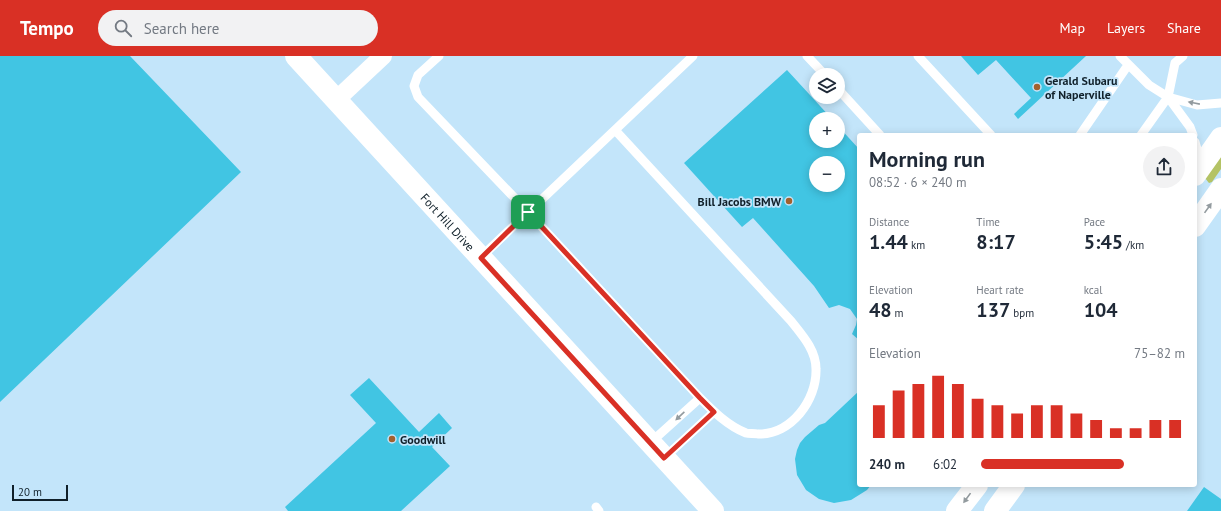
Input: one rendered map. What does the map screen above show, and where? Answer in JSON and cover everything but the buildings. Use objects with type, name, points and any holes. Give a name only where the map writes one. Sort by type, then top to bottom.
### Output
[{"type":"street","name":"Fort Hill Drive","points":[[296,56],[713,511]]},
{"type":"street","points":[[336,100],[383,56]]},
{"type":"street","points":[[1198,171],[1221,138]]},
{"type":"street","points":[[1197,223],[1221,189]]},
{"type":"street","points":[[958,511],[976,487]]},
{"type":"street","points":[[995,511],[1013,487]]},
{"type":"lane","points":[[439,56],[418,75],[414,86],[418,97],[528,212],[700,398],[726,422],[747,433],[768,434],[788,425],[805,407],[815,385],[816,367],[810,346],[791,321],[614,130]]},
{"type":"lane","points":[[481,258],[693,56]]},
{"type":"lane","points":[[807,56],[818,68]]},
{"type":"lane","points":[[918,56],[988,133]]},
{"type":"lane","points":[[1120,56],[1149,85],[1168,96],[1197,105],[1221,103]]},
{"type":"lane","points":[[1142,133],[1168,96],[1175,63],[1181,56]]},
{"type":"lane","points":[[1081,133],[1128,65]]},
{"type":"lane","points":[[1168,96],[1190,127],[1192,133]]},
{"type":"lane","points":[[845,97],[878,133]]},
{"type":"lane","points":[[1197,148],[1200,156],[1198,171]]},
{"type":"lane","points":[[657,450],[700,398]]},
{"type":"lane","points":[[657,450],[714,412]]},
{"type":"green space","points":[[1221,155],[1221,169],[1212,182],[1209,183],[1205,178]]},
{"type":"place","name":"Gerald Subaru of Naperville","points":[[1037,87]]},
{"type":"place","name":"Bill Jacobs BMW","points":[[789,201]]},
{"type":"place","name":"Goodwill","points":[[392,439]]},
{"type":"route","points":[[528,212],[714,412],[664,458],[481,258],[528,212]]}]
